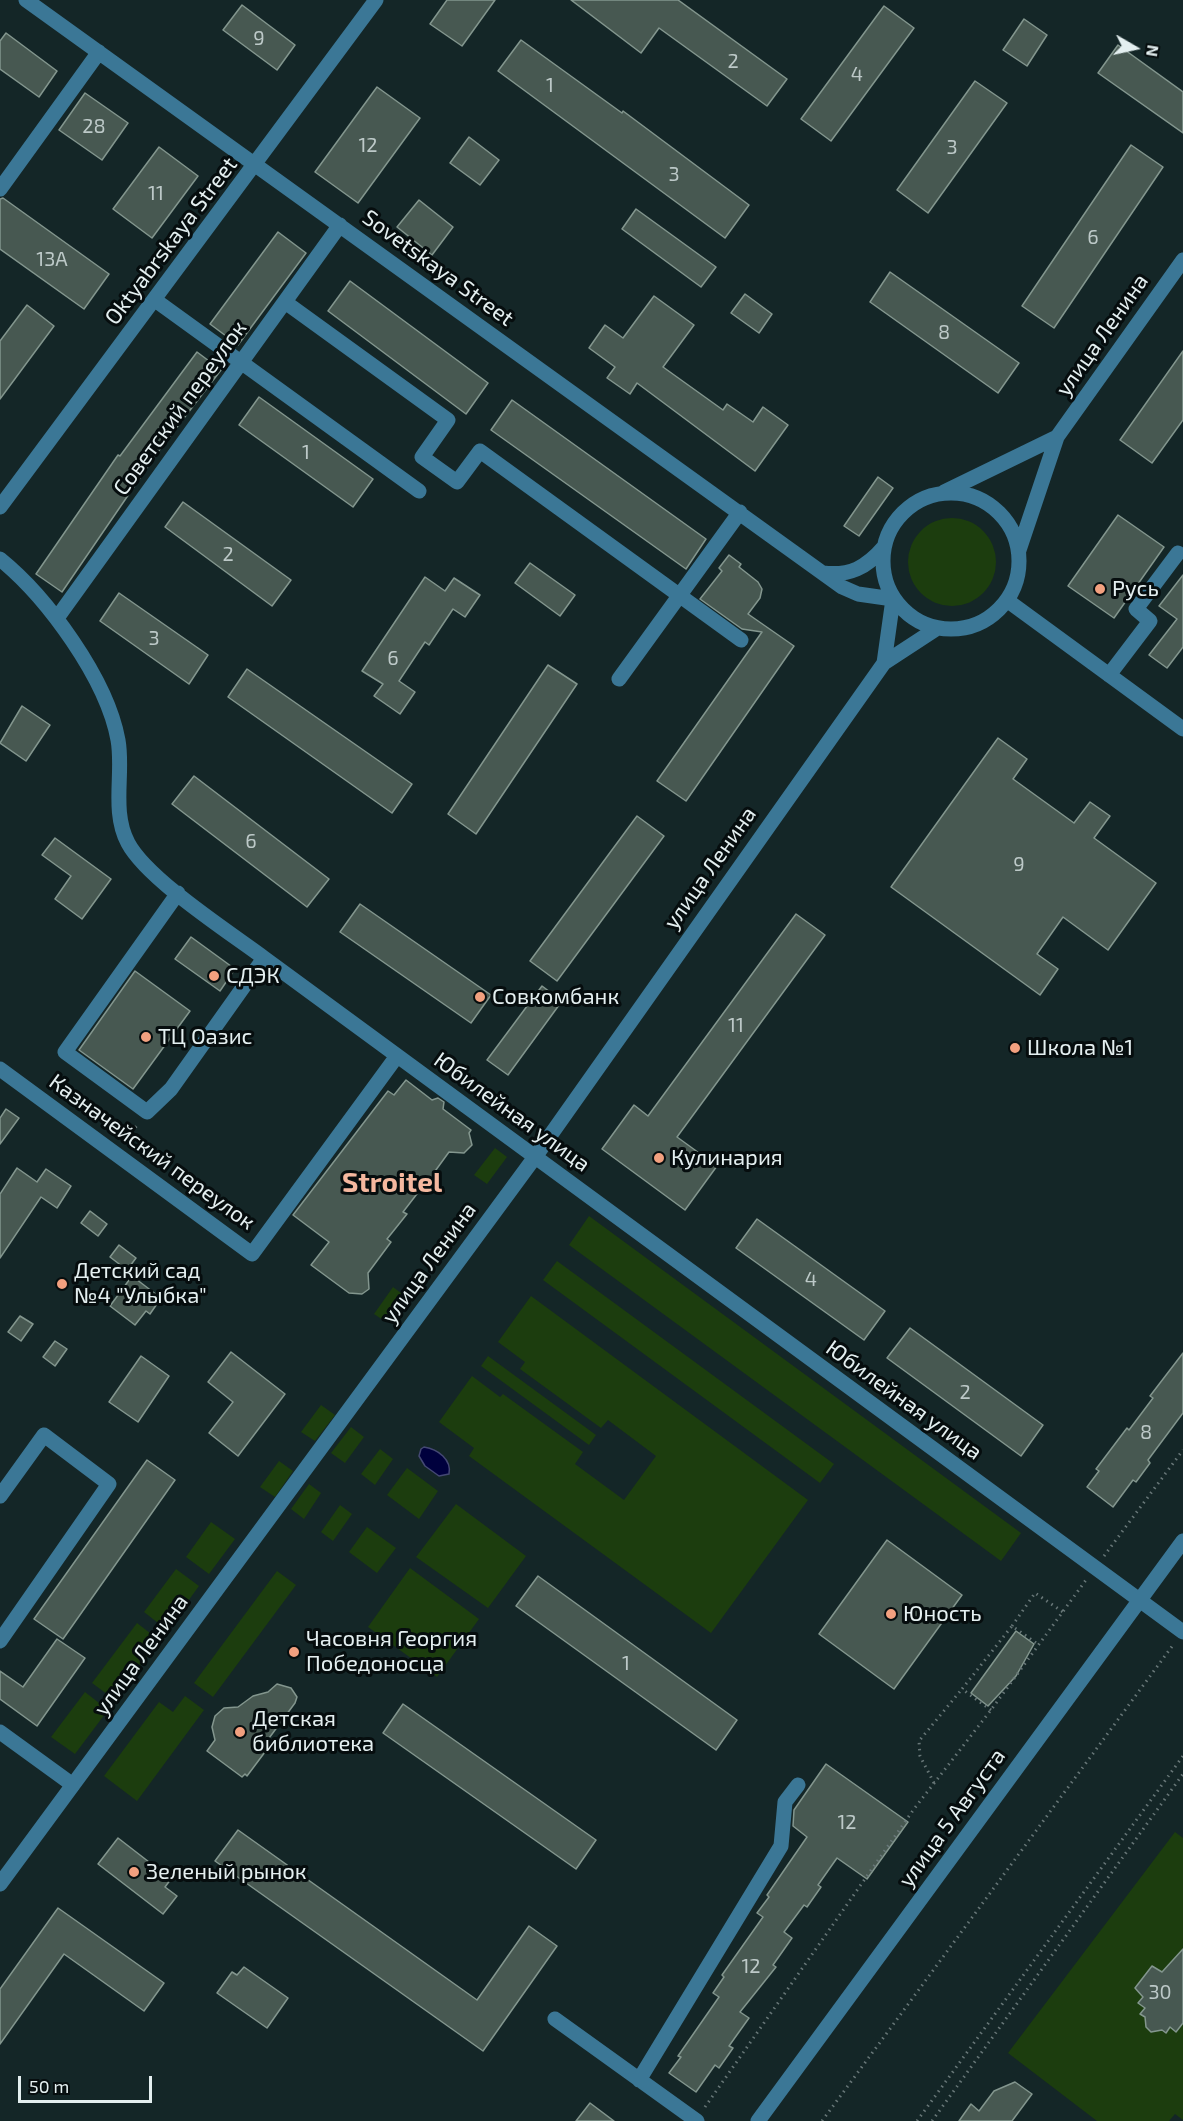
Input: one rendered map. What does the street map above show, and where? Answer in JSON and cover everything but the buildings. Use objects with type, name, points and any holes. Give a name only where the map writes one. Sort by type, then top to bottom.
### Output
[{"type":"street","name":"Sovetskaya Street","points":[[27,0],[822,573],[858,594],[893,599]]},
{"type":"street","name":"Oktyabrskaya Street","points":[[0,507],[155,300],[372,2]]},
{"type":"street","points":[[0,189],[99,52]]},
{"type":"street","name":"Советский переулок","points":[[57,618],[340,225]]},
{"type":"street","name":"улица Ленина","points":[[1057,437],[1183,260]]},
{"type":"street","points":[[155,300],[419,491]]},
{"type":"street","points":[[285,302],[448,420],[422,457],[457,482],[480,451],[741,640]]},
{"type":"street","points":[[822,573],[841,575],[856,571],[872,562],[884,547],[894,521],[915,503],[1057,437]]},
{"type":"street","points":[[884,547],[883,574],[893,599],[912,618],[936,629],[963,630],[988,620],[1008,601],[1018,577],[1019,550],[1057,437]]},
{"type":"street","points":[[940,493],[967,494],[991,505],[1010,525],[1019,550]]},
{"type":"street","points":[[619,679],[740,512]]},
{"type":"street","points":[[1109,675],[1150,621],[1136,609],[1178,553]]},
{"type":"street","name":"Юбилейная улица","points":[[0,559],[57,618],[106,699],[118,741],[120,815],[128,843],[156,875],[264,958],[1183,1632]]},
{"type":"street","points":[[884,663],[893,599]]},
{"type":"street","points":[[1008,601],[1183,729]]},
{"type":"street","points":[[884,663],[936,629]]},
{"type":"street","name":"улица Ленина","points":[[0,1884],[535,1157],[884,663]]},
{"type":"street","points":[[178,893],[65,1052],[147,1112],[171,1089],[264,958]]},
{"type":"street","name":"Казначейский переулок","points":[[0,1069],[252,1254],[397,1056]]},
{"type":"street","points":[[0,1496],[44,1435],[109,1484],[0,1641]]},
{"type":"street","name":"улица 5 Августа","points":[[758,2121],[1183,1541]]},
{"type":"street","points":[[0,1732],[73,1785]]},
{"type":"street","points":[[639,2080],[781,1846],[785,1802],[798,1785]]},
{"type":"street","points":[[555,2019],[697,2120]]},
{"type":"path","points":[[116,1154],[147,1112]]},
{"type":"path","points":[[697,2120],[934,1783],[991,1710],[1183,1450]]},
{"type":"path","points":[[934,1783],[920,1756],[919,1741],[1012,1626],[1035,1593],[1063,1612]]},
{"type":"path","points":[[1012,1626],[1039,1645]]},
{"type":"path","points":[[822,2121],[1183,1632]]},
{"type":"path","points":[[962,1689],[991,1710]]},
{"type":"path","points":[[917,2121],[1183,1756]]},
{"type":"path","points":[[932,2121],[1183,1774]]},
{"type":"green space","points":[[952,518],[977,525],[989,537],[996,562],[989,587],[977,599],[952,606],[927,599],[915,587],[908,562],[915,537],[927,525]]},
{"type":"green space","points":[[495,1148],[507,1157],[487,1184],[474,1175]]},
{"type":"green space","points":[[589,1216],[1021,1533],[1001,1561],[569,1245]]},
{"type":"green space","points":[[557,1261],[834,1464],[820,1483],[543,1280]]},
{"type":"green space","points":[[393,1287],[405,1296],[386,1322],[374,1314]]},
{"type":"green space","points":[[531,1296],[808,1500],[711,1633],[469,1456],[474,1448],[439,1422],[472,1376],[500,1397],[503,1394],[583,1452],[575,1464],[624,1500],[656,1456],[608,1420],[601,1428],[520,1369],[525,1362],[498,1342]]},
{"type":"green space","points":[[488,1356],[596,1435],[589,1445],[481,1366]]},
{"type":"green space","points":[[321,1405],[335,1415],[315,1441],[301,1432]]},
{"type":"green space","points":[[351,1427],[364,1437],[345,1463],[331,1453]]},
{"type":"green space","points":[[380,1449],[393,1459],[375,1485],[361,1474]]},
{"type":"green space","points":[[279,1461],[293,1471],[275,1497],[260,1487]]},
{"type":"green space","points":[[407,1468],[438,1491],[419,1519],[387,1495]]},
{"type":"green space","points":[[309,1484],[321,1493],[304,1519],[291,1509]]},
{"type":"green space","points":[[456,1504],[526,1556],[488,1608],[416,1557]]},
{"type":"green space","points":[[340,1505],[352,1514],[333,1541],[321,1532]]},
{"type":"green space","points":[[211,1522],[235,1539],[209,1574],[186,1557]]},
{"type":"green space","points":[[367,1527],[396,1548],[377,1573],[349,1552]]},
{"type":"green space","points":[[410,1568],[479,1619],[437,1677],[368,1627]]},
{"type":"green space","points":[[176,1569],[199,1586],[167,1630],[144,1612]]},
{"type":"green space","points":[[277,1571],[296,1585],[213,1697],[194,1683]]},
{"type":"green space","points":[[137,1623],[159,1640],[115,1700],[92,1683]]},
{"type":"green space","points":[[85,1692],[108,1710],[75,1754],[51,1737]]},
{"type":"green space","points":[[185,1696],[204,1710],[137,1801],[104,1776],[159,1702],[173,1712]]},
{"type":"green space","points":[[1175,1832],[1183,1838],[1183,2120],[1175,2114],[1169,2121],[1097,2121],[1008,2053]]},
{"type":"shaded area","points":[[424,1447],[443,1456],[448,1464],[449,1474],[439,1476],[425,1466],[419,1456]]},
{"type":"place","name":"Русь","points":[[1100,589]]},
{"type":"place","name":"СДЭК","points":[[214,976]]},
{"type":"place","name":"Совкомбанк","points":[[480,997]]},
{"type":"place","name":"ТЦ Оазис","points":[[146,1037]]},
{"type":"place","name":"Школа №1","points":[[1015,1048]]},
{"type":"place","name":"Кулинария","points":[[659,1158]]},
{"type":"place","name":"Детский сад №4 \"Улыбка\"","points":[[62,1284]]},
{"type":"place","name":"Юность","points":[[891,1614]]},
{"type":"place","name":"Часовня Георгия Победоносца","points":[[294,1652]]},
{"type":"place","name":"Детская библиотека","points":[[240,1732]]},
{"type":"place","name":"Зеленый рынок","points":[[134,1872]]},
{"type":"district","name":"Stroitel","points":[[392,1183]]}]
